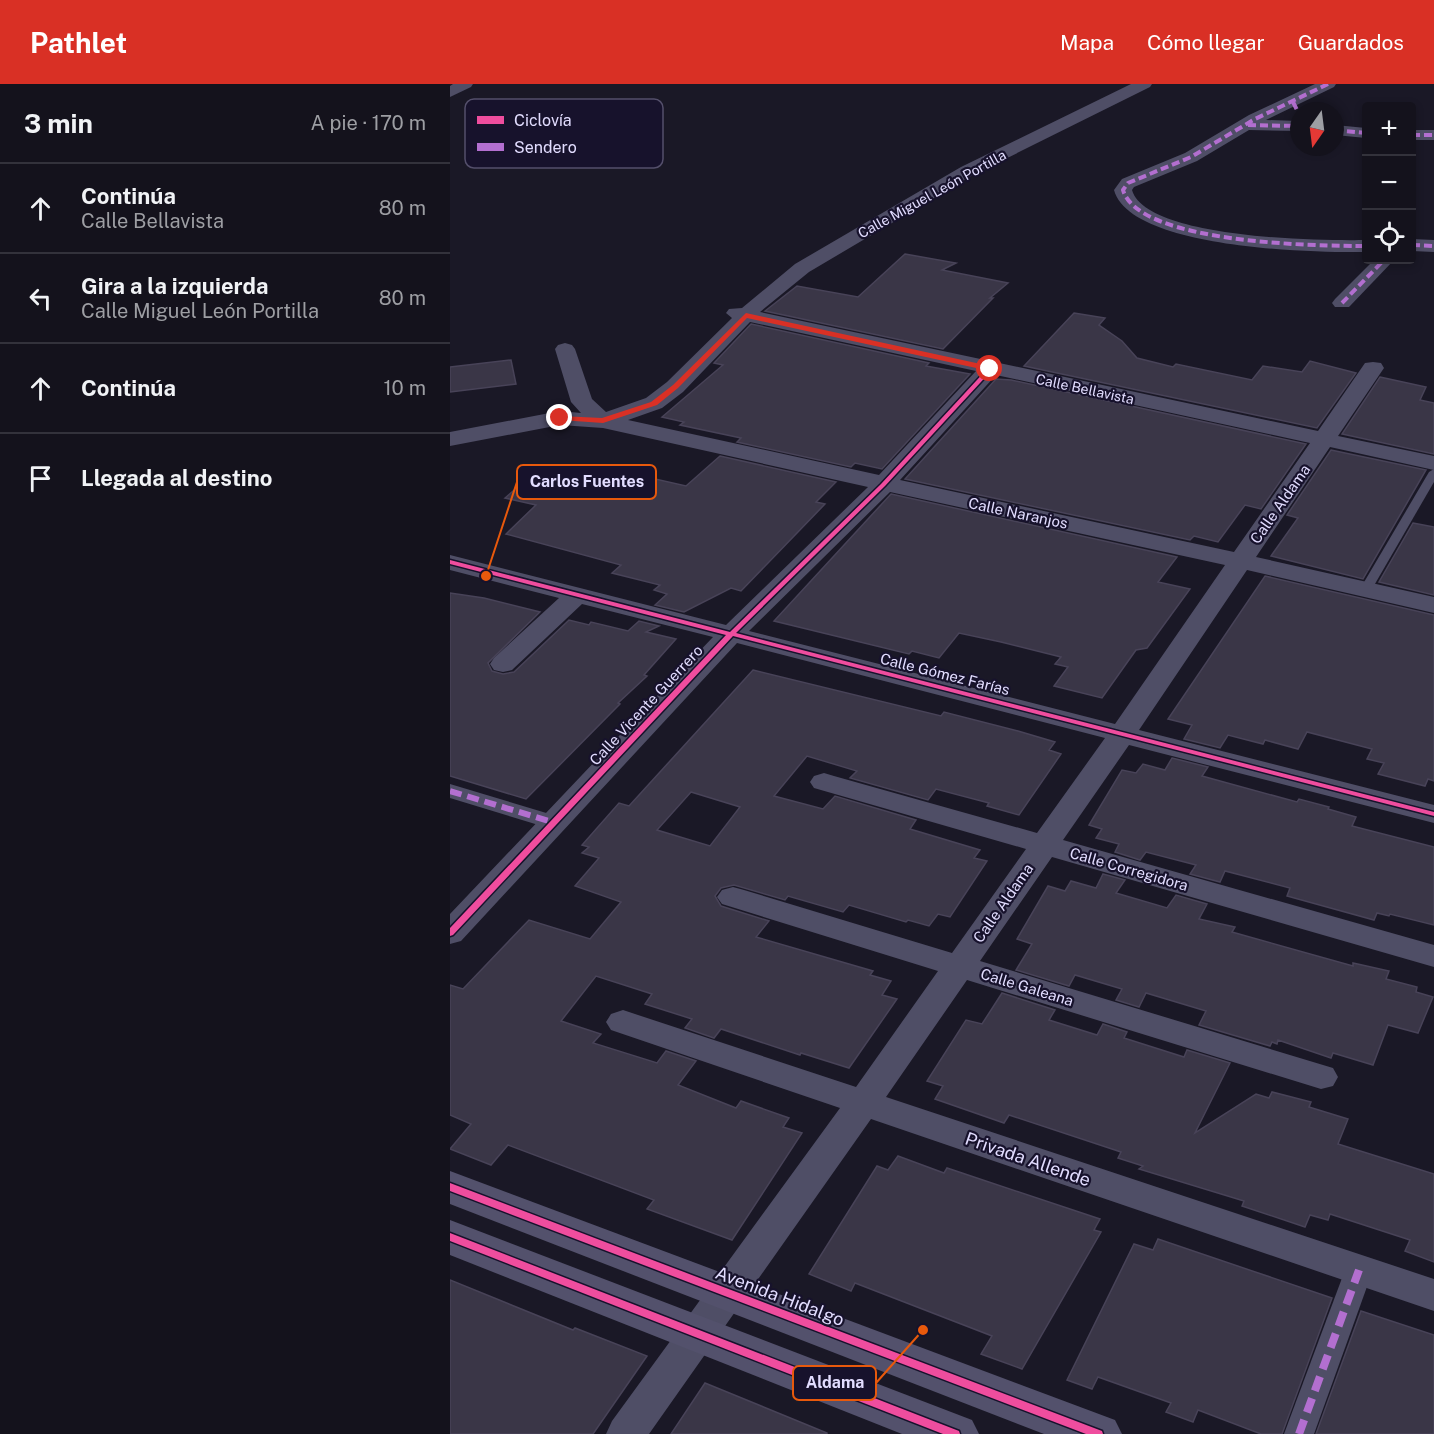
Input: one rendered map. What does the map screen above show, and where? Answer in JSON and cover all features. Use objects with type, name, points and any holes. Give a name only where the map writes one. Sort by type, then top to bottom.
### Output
[{"type":"main road","name":"Avenida Hidalgo","points":[[450,1187],[1098,1434]]},
{"type":"main road","points":[[450,1237],[956,1434]]},
{"type":"street","points":[[450,92],[465,84]]},
{"type":"street","name":"Calle Miguel León Portilla","points":[[739,318],[743,300],[784,265],[948,166],[1118,84]]},
{"type":"street","name":"Calle Miguel León Portilla","points":[[603,421],[654,403],[675,387],[739,318],[802,268],[967,171],[1144,84]]},
{"type":"street","points":[[1304,102],[1328,84]]},
{"type":"street","points":[[1290,110],[1245,126],[1191,157],[1128,183],[1123,190],[1129,204],[1140,212],[1183,228],[1231,240],[1293,246],[1362,246]]},
{"type":"street","points":[[1245,126],[1290,126]]},
{"type":"street","points":[[1344,131],[1362,133]]},
{"type":"street","points":[[1416,135],[1434,135]]},
{"type":"street","points":[[948,166],[967,171]]},
{"type":"street","points":[[1416,245],[1434,246]]},
{"type":"street","points":[[1341,303],[1380,264]]},
{"type":"street","name":"Calle Bellavista","points":[[739,318],[1434,463]]},
{"type":"street","points":[[565,349],[582,402],[603,421]]},
{"type":"street","name":"Calle Aldama","points":[[626,1434],[863,1103],[1123,733],[1373,368]]},
{"type":"street","name":"Calle Vicente Guerrero","points":[[450,933],[731,634],[883,485],[990,369]]},
{"type":"street","points":[[450,439],[560,418],[603,421]]},
{"type":"street","name":"Calle Naranjos","points":[[603,421],[883,485],[1240,560],[1434,605]]},
{"type":"street","name":"Calle Gómez Farías","points":[[450,562],[1434,814]]},
{"type":"street","points":[[503,664],[578,594]]},
{"type":"street","name":"Calle Corregidora","points":[[824,782],[1434,956]]},
{"type":"street","points":[[450,790],[555,823]]},
{"type":"street","name":"Calle Galeana","points":[[733,897],[1321,1077]]},
{"type":"street","name":"Privada Allende","points":[[623,1023],[1434,1295]]},
{"type":"street","points":[[1299,1434],[1359,1270]]},
{"type":"lane","points":[[1366,589],[1434,472]]},
{"type":"building","points":[[905,254],[956,263],[942,270],[1008,283],[990,298],[993,298],[943,349],[765,311],[797,286],[858,297]]},
{"type":"building","points":[[1074,313],[1105,318],[1099,325],[1122,341],[1137,358],[1173,367],[1176,364],[1252,380],[1263,366],[1302,372],[1310,361],[1356,373],[1317,428],[1024,366]]},
{"type":"building","points":[[751,324],[929,363],[926,366],[970,374],[882,469],[855,463],[851,467],[737,442],[741,438],[680,425],[684,422],[662,417],[723,365],[714,363]]},
{"type":"building","points":[[511,360],[516,384],[450,392],[450,367]]},
{"type":"building","points":[[1380,377],[1426,387],[1420,400],[1434,403],[1434,454],[1342,434]]},
{"type":"building","points":[[996,379],[1011,380],[1306,444],[1261,509],[1245,505],[1218,542],[1194,536],[1190,540],[905,479]]},
{"type":"building","points":[[1331,450],[1426,470],[1363,579],[1271,556],[1298,518],[1287,515]]},
{"type":"building","points":[[720,456],[836,482],[816,502],[825,504],[741,591],[731,588],[684,612],[655,605],[667,594],[654,590],[660,585],[612,573],[621,565],[506,534],[536,505],[505,498],[537,470],[633,491],[651,478],[686,486]]},
{"type":"building","points":[[891,494],[1177,557],[1158,582],[1190,589],[1147,648],[1136,650],[1102,698],[1054,686],[1068,667],[1055,664],[1061,657],[1001,642],[959,633],[939,658],[912,651],[909,654],[774,621]]},
{"type":"building","points":[[1413,523],[1434,527],[1434,595],[1379,582]]},
{"type":"building","points":[[1265,576],[1434,615],[1434,781],[1428,779],[1425,786],[1378,774],[1384,763],[1367,759],[1372,749],[1307,732],[1298,749],[1265,740],[1263,744],[1228,735],[1220,748],[1184,739],[1192,725],[1168,719]]},
{"type":"building","points":[[450,593],[484,598],[540,612],[488,663],[492,671],[503,674],[514,672],[569,620],[589,625],[591,622],[628,631],[639,621],[659,626],[646,632],[676,639],[644,675],[647,676],[526,799],[450,776]]},
{"type":"building","points":[[753,670],[941,716],[944,712],[1018,731],[1055,742],[1049,750],[1061,754],[1019,815],[987,806],[989,803],[936,789],[928,800],[850,778],[857,771],[807,756],[774,796],[823,809],[835,796],[916,820],[910,829],[980,850],[974,858],[987,861],[950,917],[938,914],[929,926],[908,920],[906,922],[849,905],[843,912],[788,896],[785,900],[734,885],[721,888],[715,896],[721,906],[769,921],[756,937],[873,971],[870,975],[891,981],[882,995],[897,999],[849,1068],[801,1053],[800,1055],[721,1029],[714,1038],[685,1028],[692,1019],[645,1004],[652,994],[596,976],[561,1021],[601,1034],[593,1043],[657,1063],[666,1051],[696,1061],[678,1085],[736,1108],[741,1101],[789,1118],[783,1127],[802,1133],[732,1240],[647,1209],[654,1200],[508,1145],[491,1165],[450,1149],[471,1124],[450,1115],[450,985],[463,989],[529,920],[590,939],[621,902],[575,886],[599,858],[582,853],[589,847],[582,845],[619,803],[629,806]],"holes":[[[691,792],[740,807],[710,846],[657,830]]]},
{"type":"building","points":[[1172,758],[1208,767],[1202,776],[1297,802],[1299,799],[1329,807],[1328,809],[1356,817],[1352,826],[1434,847],[1434,925],[1390,914],[1389,916],[1377,913],[1374,920],[1287,896],[1290,888],[1225,871],[1220,882],[1190,874],[1196,865],[1146,852],[1140,860],[1115,852],[1119,844],[1096,838],[1102,829],[1089,825],[1122,770],[1136,773],[1143,764],[1165,770]]},
{"type":"building","points":[[1103,874],[1125,880],[1116,893],[1167,908],[1176,895],[1207,904],[1199,919],[1235,927],[1232,932],[1353,966],[1353,963],[1389,971],[1386,979],[1417,987],[1416,992],[1433,997],[1418,1033],[1388,1025],[1373,1065],[1333,1053],[1331,1058],[1278,1040],[1277,1044],[1272,1042],[1270,1046],[1199,1025],[1206,1011],[1146,993],[1139,1007],[1116,1000],[1122,989],[1075,975],[1069,986],[1016,970],[1032,944],[1017,939],[1048,886],[1065,891],[1071,881],[1096,888]]},
{"type":"building","points":[[1002,993],[1055,1010],[1049,1020],[1097,1035],[1103,1024],[1127,1032],[1124,1038],[1184,1057],[1187,1050],[1230,1063],[1195,1133],[1256,1094],[1269,1098],[1272,1092],[1311,1102],[1309,1107],[1348,1119],[1338,1144],[1434,1174],[1434,1262],[1405,1251],[1410,1240],[1330,1214],[1328,1220],[1310,1215],[1305,1227],[1242,1206],[1244,1201],[1139,1169],[1143,1166],[1118,1158],[1121,1152],[1009,1115],[1004,1123],[935,1099],[943,1086],[927,1081],[966,1020],[982,1024]]},
{"type":"building","points":[[898,1156],[944,1173],[947,1168],[1100,1219],[1094,1230],[1101,1232],[1022,1369],[981,1354],[992,1336],[855,1283],[851,1291],[809,1274],[877,1166],[888,1170]]},
{"type":"building","points":[[1158,1239],[1332,1298],[1282,1434],[1261,1434],[1198,1410],[1193,1422],[1166,1412],[1171,1403],[1098,1377],[1092,1389],[1067,1380],[1134,1244],[1153,1250]]},
{"type":"building","points":[[450,1280],[573,1330],[575,1328],[647,1356],[593,1434],[450,1434]]},
{"type":"building","points":[[1361,1311],[1434,1335],[1434,1434],[1316,1434]]},
{"type":"building","points":[[705,1383],[827,1433],[827,1434],[671,1434]]},
{"type":"marked path","points":[[1328,84],[1255,119],[1191,157],[1128,183],[1123,190],[1128,203],[1145,215],[1214,236],[1289,245],[1362,246]]},
{"type":"marked path","points":[[1248,125],[1290,126]]},
{"type":"marked path","points":[[1344,131],[1362,133]]},
{"type":"marked path","points":[[1416,135],[1434,135]]},
{"type":"marked path","points":[[1416,245],[1434,246]]},
{"type":"marked path","points":[[1342,303],[1380,264]]},
{"type":"marked path","points":[[450,791],[555,823]]},
{"type":"marked path","points":[[1299,1434],[1359,1270]]},
{"type":"cycle path","points":[[450,933],[731,634],[883,485],[990,369]]},
{"type":"cycle path","points":[[450,562],[1434,814]]},
{"type":"cycle path","points":[[450,1187],[1098,1434]]},
{"type":"cycle path","points":[[450,1237],[955,1434]]},
{"type":"place","name":"Carlos Fuentes","points":[[486,576]]},
{"type":"place","name":"Aldama","points":[[923,1330]]},
{"type":"route","points":[[560,418],[603,421],[654,403],[675,387],[746,315],[990,369]]}]
